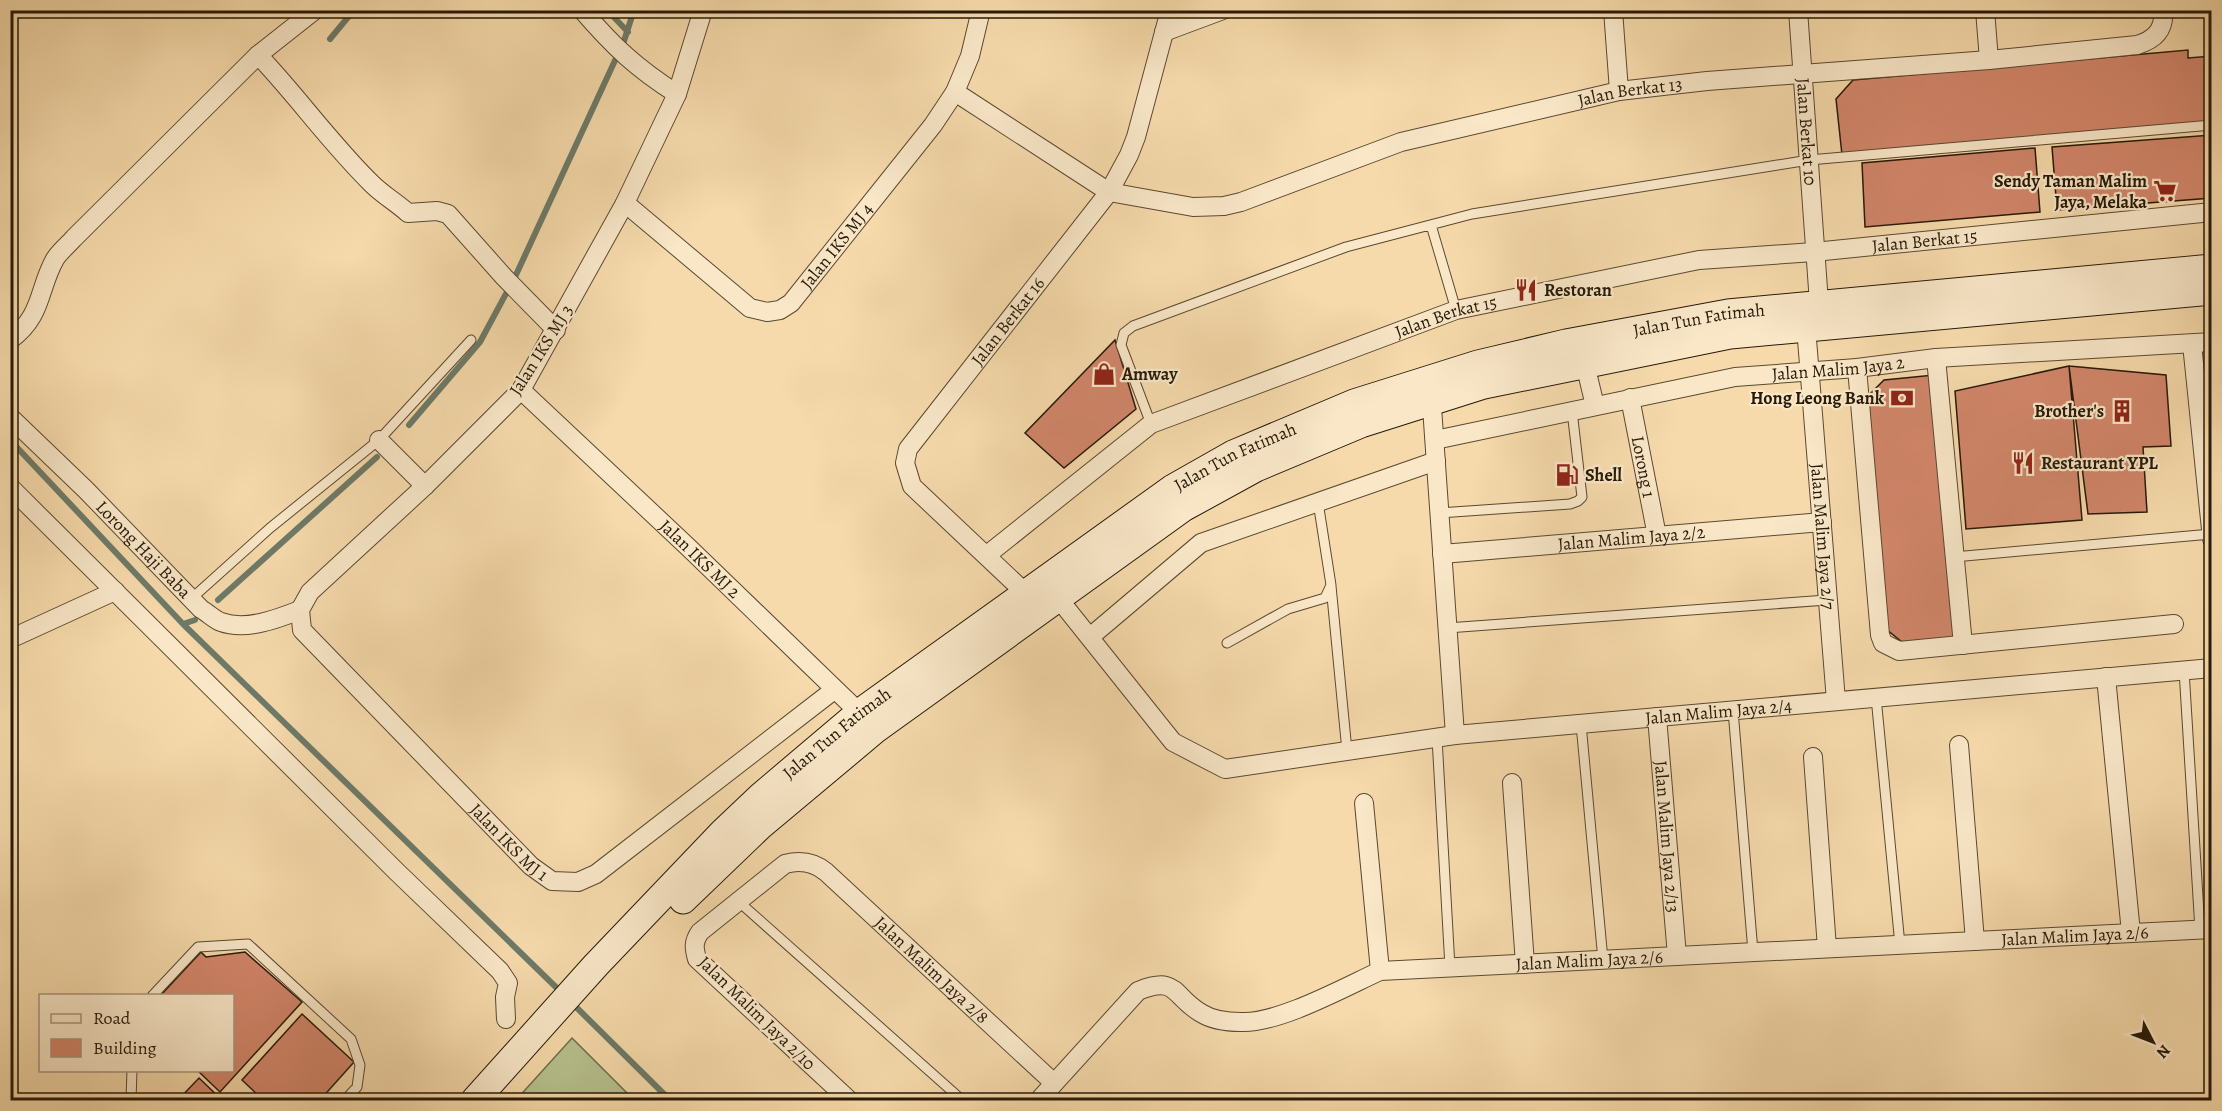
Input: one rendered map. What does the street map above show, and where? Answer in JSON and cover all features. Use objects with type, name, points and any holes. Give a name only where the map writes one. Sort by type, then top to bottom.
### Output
[{"type":"main road","name":"Jalan Tun Fatimah","points":[[475,1101],[554,1023],[723,832],[761,796],[1043,600],[1184,508],[1242,475],[1361,424],[1478,364],[1566,343],[1728,313],[2211,268]]},
{"type":"main road","name":"Jalan Tun Fatimah","points":[[1430,390],[1484,385],[1730,334],[2211,291]]},
{"type":"main road","name":"Jalan Tun Fatimah","points":[[496,1101],[554,1023]]},
{"type":"street","points":[[10,340],[29,322],[40,303],[45,282],[56,258],[258,56],[315,10]]},
{"type":"street","points":[[582,10],[615,48],[647,76],[676,94]]},
{"type":"street","name":"Jalan IKS MJ 3","points":[[300,610],[310,592],[425,486],[521,390],[625,203],[676,94],[703,10]]},
{"type":"street","name":"Jalan IKS MJ 4","points":[[625,203],[750,308],[767,312],[780,310],[792,303],[817,273],[933,125],[956,92],[970,56],[981,10]]},
{"type":"street","name":"Jalan Berkat 16","points":[[1170,10],[1136,137],[1130,155],[1110,192],[908,449],[905,463],[912,486],[987,555],[1090,637],[1173,742],[1225,769]]},
{"type":"street","points":[[1164,32],[1223,10]]},
{"type":"street","points":[[1613,10],[1619,91]]},
{"type":"street","name":"Jalan Berkat 10","points":[[1798,10],[1819,303]]},
{"type":"street","points":[[1985,10],[1989,60]]},
{"type":"street","name":"Jalan Berkat 13","points":[[1110,192],[1193,207],[1224,206],[1401,142],[1619,91],[1707,81],[1989,60],[2137,45],[2150,41],[2161,29],[2163,10]]},
{"type":"street","points":[[258,56],[292,92],[313,121],[374,186],[408,213],[437,211],[447,214],[556,330]]},
{"type":"street","points":[[956,92],[1110,192]]},
{"type":"street","name":"Jalan Berkat 15","points":[[987,555],[1151,424],[1456,310],[1699,260],[1814,252],[2211,212]]},
{"type":"street","name":"Jalan Malim Jaya 2/7","points":[[1806,327],[1836,701]]},
{"type":"street","name":"Jalan Malim Jaya 2","points":[[1435,440],[1734,377],[1857,368],[1936,358],[2211,342]]},
{"type":"street","points":[[2192,344],[2211,537]]},
{"type":"street","points":[[1936,358],[1962,645]]},
{"type":"street","points":[[1585,364],[1595,406]]},
{"type":"street","points":[[1857,368],[1880,636],[1883,643],[1899,651],[2174,624]]},
{"type":"street","name":"Jalan IKS MJ 2","points":[[521,390],[688,547],[867,721]]},
{"type":"street","points":[[1430,390],[1447,628],[1446,736]]},
{"type":"street","name":"Lorong 1","points":[[1630,398],[1657,536]]},
{"type":"street","name":"Lorong Haji Baba","points":[[10,417],[86,490],[201,609],[222,622],[244,624],[270,622],[300,610]]},
{"type":"street","points":[[379,440],[425,486]]},
{"type":"street","points":[[1090,637],[1201,543],[1436,461]]},
{"type":"street","points":[[10,487],[396,872],[500,971],[507,983],[506,1020]]},
{"type":"street","name":"Jalan Malim Jaya 2/2","points":[[1442,554],[1822,522]]},
{"type":"street","points":[[10,639],[115,591]]},
{"type":"street","name":"Jalan IKS MJ 1","points":[[300,610],[302,630],[531,866],[552,881],[578,882],[596,874],[834,690]]},
{"type":"street","name":"Jalan Malim Jaya 2/4","points":[[1225,769],[1446,736],[2211,668]]},
{"type":"street","points":[[2106,677],[2131,933]]},
{"type":"street","name":"Jalan Malim Jaya 2/13","points":[[1657,717],[1677,956]]},
{"type":"street","points":[[1959,745],[1975,941]]},
{"type":"street","points":[[1814,757],[1827,948]]},
{"type":"street","points":[[1512,783],[1525,963]]},
{"type":"street","points":[[1364,803],[1380,971]]},
{"type":"street","name":"Jalan Malim Jaya 2/8","points":[[738,901],[785,864],[794,862],[817,865],[1054,1083]]},
{"type":"street","name":"Jalan Malim Jaya 2/10","points":[[738,901],[700,932],[695,939],[694,948],[697,959],[849,1101]]},
{"type":"street","name":"Jalan Malim Jaya 2/6","points":[[1039,1101],[1138,991],[1160,984],[1170,986],[1201,1013],[1219,1020],[1260,1022],[1380,971],[2206,929]]},
{"type":"lane","points":[[1151,424],[1121,345],[1124,333],[1133,326],[1346,247],[1472,214],[1809,160],[2211,125]]},
{"type":"lane","points":[[1431,225],[1456,310]]},
{"type":"lane","points":[[191,599],[270,528],[379,440],[471,340]]},
{"type":"lane","points":[[1439,513],[1570,504],[1578,501],[1582,497],[1572,411]]},
{"type":"lane","points":[[1318,502],[1331,585],[1347,751]]},
{"type":"lane","points":[[1954,557],[2211,537]]},
{"type":"lane","points":[[1227,643],[1288,609],[1325,598],[1331,585]]},
{"type":"lane","points":[[1447,628],[1827,600]]},
{"type":"lane","points":[[2184,670],[2206,929]]},
{"type":"lane","points":[[1876,698],[1900,945]]},
{"type":"lane","points":[[1733,710],[1753,952]]},
{"type":"lane","points":[[1581,724],[1603,960]]},
{"type":"lane","points":[[1446,736],[1450,967]]},
{"type":"lane","points":[[738,901],[962,1101]]},
{"type":"lane","points":[[154,994],[198,947],[248,944],[351,1040],[360,1065],[357,1087],[345,1101]]},
{"type":"lane","points":[[131,1101],[132,1072]]},
{"type":"green space","points":[[572,1038],[634,1100],[516,1100]]},
{"type":"shaded area","points":[[2195,1094],[2199,1100],[2014,1100],[2016,1098]]},
{"type":"building","points":[[2188,50],[2188,58],[2212,56],[2212,121],[1842,155],[1836,99],[1853,80]]},
{"type":"building","points":[[2212,135],[2212,198],[2057,210],[2052,147]]},
{"type":"building","points":[[2035,148],[2040,212],[1865,227],[1862,163]]},
{"type":"building","name":"Amway","points":[[1115,340],[1136,409],[1064,468],[1025,433]]},
{"type":"building","name":"Brother's","points":[[2069,366],[2166,375],[2171,446],[2143,447],[2147,512],[2088,514]]},
{"type":"building","points":[[2069,366],[2082,520],[1966,529],[1955,391]]},
{"type":"building","points":[[1934,375],[1955,637],[1902,642],[1886,629],[1868,396],[1884,380]]},
{"type":"building","points":[[201,952],[206,957],[245,952],[302,1002],[220,1092],[199,1072],[234,1072],[234,994],[162,994]]},
{"type":"building","points":[[302,1014],[354,1062],[320,1100],[263,1100],[242,1080]]},
{"type":"building","points":[[199,1078],[222,1100],[178,1100]]},
{"type":"waterway","points":[[330,39],[354,10]]},
{"type":"waterway","points":[[607,10],[628,32]]},
{"type":"waterway","points":[[409,425],[480,342],[515,277],[624,41],[634,10]]},
{"type":"waterway","points":[[10,440],[183,624],[563,994]]},
{"type":"waterway","points":[[218,600],[377,457]]},
{"type":"waterway","points":[[183,624],[195,620]]},
{"type":"waterway","points":[[572,1003],[670,1100]]},
{"type":"place","name":"Sendy Taman Malim Jaya, Melaka","points":[[2165,191]]},
{"type":"place","name":"Restoran","points":[[1526,290]]},
{"type":"place","name":"Amway","points":[[1104,374]]},
{"type":"place","name":"Hong Leong Bank","points":[[1902,398]]},
{"type":"place","name":"Brother's","points":[[2122,411]]},
{"type":"place","name":"Restaurant YPL","points":[[2023,463]]},
{"type":"place","name":"Shell","points":[[1567,475]]}]
